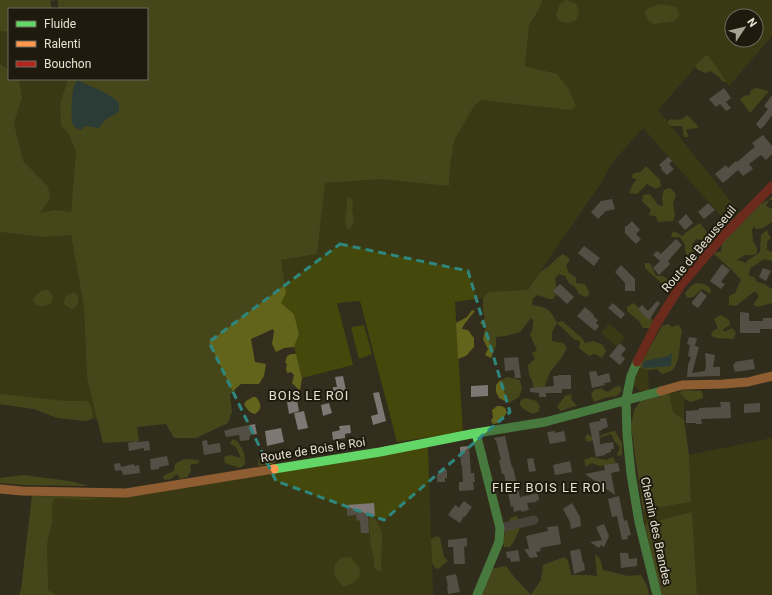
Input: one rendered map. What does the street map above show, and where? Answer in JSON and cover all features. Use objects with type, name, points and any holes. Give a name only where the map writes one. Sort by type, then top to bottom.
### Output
[{"type":"street","name":"Route de Beausseuil","points":[[626,400],[631,376],[642,351],[672,298],[681,285],[723,236],[772,186]]},
{"type":"street","name":"Route de Bois le Roi","points":[[0,489],[22,491],[126,493],[380,452],[476,433],[545,422],[682,385],[748,382],[772,376]]},
{"type":"street","name":"Chemin des Brandes","points":[[626,400],[627,434],[631,474],[639,522],[657,595]]},
{"type":"street","points":[[476,433],[500,528],[499,542],[477,595]]},
{"type":"street","points":[[500,528],[534,520]]},
{"type":"highlighted area","points":[[340,244],[468,271],[510,412],[384,520],[276,481],[209,342]]},
{"type":"shaded area","points":[[0,0],[56,0],[50,1],[52,8],[8,8],[8,32],[0,31]]},
{"type":"shaded area","points":[[58,0],[542,0],[540,8],[529,25],[525,66],[557,74],[569,90],[576,106],[570,110],[482,100],[474,106],[454,141],[449,186],[381,179],[325,183],[317,254],[281,260],[286,293],[281,303],[294,314],[299,334],[294,347],[284,348],[276,352],[272,344],[273,329],[251,339],[255,362],[266,364],[264,376],[259,384],[241,384],[230,394],[232,412],[228,423],[196,438],[174,438],[166,424],[137,427],[139,441],[103,443],[87,377],[84,307],[71,235],[44,237],[0,232],[0,64],[8,69],[8,80],[19,80],[22,98],[14,123],[23,161],[48,186],[50,198],[39,213],[55,210],[71,212],[76,151],[68,133],[61,126],[60,104],[68,80],[148,80],[148,8],[58,8]]},
{"type":"shaded area","points":[[542,0],[772,0],[772,36],[764,45],[764,8],[724,8],[724,48],[762,48],[729,86],[705,56],[658,110],[740,213],[728,224],[643,128],[611,164],[603,180],[526,292],[455,302],[463,432],[397,442],[360,301],[337,303],[353,365],[302,378],[294,347],[299,334],[294,314],[281,303],[281,260],[317,254],[325,183],[381,179],[449,186],[454,141],[474,106],[482,100],[570,110],[557,74],[525,66],[529,25],[540,8]]},
{"type":"shaded area","points":[[566,0],[576,4],[579,11],[576,20],[568,23],[559,21],[556,15],[560,4]]},
{"type":"shaded area","points":[[660,4],[676,7],[680,15],[674,21],[654,24],[649,21],[644,12],[651,7]]},
{"type":"shaded area","points":[[0,31],[8,32],[8,69],[0,64]]},
{"type":"shaded area","points":[[707,55],[726,82],[723,82],[718,76],[710,71],[706,73],[698,70],[695,66]]},
{"type":"shaded area","points":[[19,80],[68,80],[60,104],[61,126],[68,133],[76,151],[71,212],[55,210],[38,213],[47,204],[48,186],[23,162],[14,123],[22,98]]},
{"type":"shaded area","points":[[756,88],[769,91],[750,113],[740,99],[744,96],[750,95],[751,90]]},
{"type":"shaded area","points":[[687,115],[699,127],[686,130],[689,137],[684,137],[682,126],[671,126],[668,121],[671,119],[682,119]]},
{"type":"shaded area","points":[[646,166],[660,180],[661,186],[656,189],[647,184],[637,194],[629,193],[634,182],[637,180],[631,177],[634,173],[641,172]]},
{"type":"shaded area","points":[[670,188],[676,194],[673,204],[675,215],[673,221],[658,222],[656,216],[649,215],[651,210],[642,201],[643,195],[650,194],[658,205],[663,206],[662,198],[664,190]]},
{"type":"shaded area","points":[[347,197],[351,198],[353,201],[352,209],[354,223],[348,230],[345,220]]},
{"type":"shaded area","points":[[769,200],[766,206],[772,209],[772,222],[763,228],[756,229],[754,226],[752,230],[753,241],[757,248],[757,253],[754,255],[745,255],[737,260],[746,263],[760,252],[761,235],[767,230],[771,237],[767,242],[767,250],[772,252],[772,261],[764,259],[750,268],[749,276],[754,277],[757,282],[765,284],[771,289],[772,288],[772,303],[758,307],[753,305],[759,296],[755,291],[736,306],[729,305],[729,296],[735,293],[741,280],[714,254],[715,252],[721,252],[722,242],[762,203]]},
{"type":"shaded area","points":[[700,223],[709,235],[707,241],[696,239],[692,244],[695,251],[686,257],[685,245],[680,237],[671,237],[673,231],[683,236]]},
{"type":"shaded area","points":[[0,232],[44,237],[71,235],[84,307],[87,377],[98,419],[0,404]]},
{"type":"shaded area","points":[[563,254],[570,259],[566,266],[569,273],[576,278],[576,283],[585,284],[590,294],[586,297],[579,294],[565,276],[559,274],[555,278],[557,293],[553,299],[538,295],[533,298],[532,305],[548,310],[557,323],[552,332],[552,341],[563,343],[567,348],[550,372],[543,391],[534,390],[532,380],[529,375],[528,365],[535,359],[532,353],[537,350],[530,335],[533,327],[533,320],[531,318],[520,332],[496,337],[496,346],[491,358],[485,355],[488,349],[483,339],[486,327],[480,323],[485,318],[483,312],[483,298],[489,292],[528,290],[540,272]]},
{"type":"shaded area","points":[[645,263],[650,263],[656,276],[673,280],[676,285],[670,291],[645,268]]},
{"type":"shaded area","points":[[696,283],[704,284],[710,288],[711,294],[702,289],[693,297],[687,298],[685,293]]},
{"type":"shaded area","points":[[43,290],[48,290],[53,296],[52,302],[41,307],[35,304],[33,300],[37,294]]},
{"type":"shaded area","points":[[74,292],[78,297],[78,303],[76,307],[71,309],[64,304],[65,297]]},
{"type":"shaded area","points":[[633,303],[643,314],[650,309],[649,315],[653,321],[650,328],[643,328],[639,321],[627,311],[627,307]]},
{"type":"shaded area","points":[[472,310],[475,311],[462,329],[468,330],[474,338],[474,347],[466,356],[458,359],[456,323],[467,317]]},
{"type":"shaded area","points":[[721,315],[729,320],[730,325],[723,329],[724,332],[732,328],[736,333],[733,339],[711,336],[713,331],[718,328],[714,319]]},
{"type":"shaded area","points":[[562,321],[582,338],[585,343],[593,341],[603,345],[606,351],[602,358],[595,354],[589,356],[579,348],[580,341],[575,340],[557,323]]},
{"type":"shaded area","points":[[609,324],[625,337],[616,346],[601,333]]},
{"type":"shaded area","points":[[668,324],[672,327],[677,325],[680,326],[682,331],[677,363],[674,368],[671,371],[662,374],[657,369],[648,370],[639,367],[662,326]]},
{"type":"shaded area","points":[[364,325],[372,354],[359,359],[351,327]]},
{"type":"shaded area","points":[[296,354],[302,378],[300,391],[292,383],[294,375],[291,372],[287,373],[286,369],[287,364],[285,362],[287,356]]},
{"type":"shaded area","points":[[639,367],[648,370],[649,391],[640,390],[634,384]]},
{"type":"shaded area","points":[[508,377],[520,380],[522,389],[519,397],[509,403],[499,398],[496,392],[496,385],[500,380]]},
{"type":"shaded area","points":[[620,386],[622,390],[617,396],[608,397],[594,402],[591,394],[594,390],[602,388],[608,392],[615,387]]},
{"type":"shaded area","points":[[682,390],[702,391],[703,398],[695,401],[689,401],[685,399],[680,392]]},
{"type":"shaded area","points":[[680,392],[684,398],[684,420],[673,412],[669,393]]},
{"type":"shaded area","points":[[669,393],[673,412],[684,420],[689,455],[691,502],[643,510],[631,426],[634,410],[642,399]]},
{"type":"shaded area","points":[[0,394],[65,401],[87,401],[91,406],[93,418],[87,421],[57,418],[34,409],[0,404]]},
{"type":"shaded area","points":[[572,394],[571,399],[577,406],[561,411],[557,407],[565,396]]},
{"type":"shaded area","points":[[253,397],[256,397],[260,406],[258,412],[255,414],[251,413],[244,404]]},
{"type":"shaded area","points":[[526,398],[536,401],[540,406],[539,411],[533,414],[525,410],[520,405],[522,399]]},
{"type":"shaded area","points":[[497,406],[503,407],[507,412],[504,417],[500,419],[499,423],[493,424],[491,421],[493,417],[492,410]]},
{"type":"shaded area","points":[[615,431],[622,443],[622,455],[617,456],[620,447],[615,442],[611,434],[587,442],[585,438],[587,434],[594,438]]},
{"type":"shaded area","points":[[772,438],[772,595],[697,595],[692,512],[645,524],[643,510],[691,502],[689,455]]},
{"type":"shaded area","points":[[233,439],[238,442],[242,448],[245,457],[245,464],[240,468],[225,463],[224,457],[230,455],[241,458],[236,447],[230,444]]},
{"type":"shaded area","points":[[428,446],[433,595],[19,595],[21,590],[32,496],[81,495],[364,457]]},
{"type":"shaded area","points":[[271,453],[277,454],[281,459],[271,464],[258,466],[259,457]]},
{"type":"shaded area","points":[[592,457],[606,460],[613,457],[616,463],[600,466],[591,463],[586,467],[584,460]]},
{"type":"shaded area","points":[[184,459],[199,460],[199,463],[190,465],[191,471],[187,477],[180,479],[177,474],[171,479],[165,480],[163,477],[174,471],[175,464]]},
{"type":"shaded area","points":[[23,475],[69,481],[89,486],[0,483],[0,478]]},
{"type":"shaded area","points":[[32,496],[102,498],[88,500],[55,498],[52,503],[52,522],[47,544],[48,590],[56,595],[19,595],[21,590]]},
{"type":"shaded area","points":[[692,512],[697,595],[660,595],[645,524]]},
{"type":"shaded area","points":[[517,516],[520,528],[510,547],[504,547],[503,540],[510,519]]},
{"type":"shaded area","points":[[369,518],[375,518],[382,532],[382,570],[377,571],[374,566],[374,557],[371,548]]},
{"type":"shaded area","points":[[437,536],[440,538],[444,557],[448,561],[438,569],[435,568],[432,563],[431,539]]},
{"type":"shaded area","points":[[595,554],[600,559],[603,570],[628,576],[641,575],[647,586],[649,595],[531,595],[541,580],[543,565],[564,557],[568,560],[571,575],[597,576]]},
{"type":"shaded area","points":[[350,557],[360,568],[359,578],[353,583],[344,587],[337,580],[334,573],[335,565],[340,558]]},
{"type":"shaded area","points":[[506,566],[531,595],[479,595],[490,569]]},
{"type":"water","points":[[77,80],[105,93],[118,102],[119,112],[106,119],[99,128],[85,126],[81,130],[73,125],[72,99],[74,86]]},
{"type":"water","points":[[672,353],[671,366],[642,367],[644,361],[668,356]]},
{"type":"building","points":[[724,88],[731,98],[726,102],[731,108],[726,111],[720,104],[716,107],[709,99]]},
{"type":"building","points":[[772,95],[772,115],[760,129],[756,124],[768,109],[764,106]]},
{"type":"building","points":[[763,135],[772,146],[772,154],[766,160],[761,155],[749,164],[753,169],[743,176],[738,170],[723,183],[715,174],[726,165],[728,168],[736,161],[737,162],[755,147],[752,143]]},
{"type":"building","points":[[668,157],[672,161],[669,164],[674,169],[667,175],[659,165]]},
{"type":"building","points":[[612,199],[615,209],[606,211],[598,219],[591,212],[601,201]]},
{"type":"building","points":[[708,203],[715,210],[704,219],[698,212]]},
{"type":"building","points":[[686,214],[693,223],[685,230],[678,222]]},
{"type":"building","points":[[632,221],[640,230],[636,234],[641,239],[636,244],[625,233],[625,226]]},
{"type":"building","points":[[676,239],[682,245],[668,261],[670,264],[659,275],[653,268],[660,261],[653,255],[657,251],[661,254]]},
{"type":"building","points":[[584,246],[600,258],[594,266],[578,253]]},
{"type":"building","points":[[722,264],[730,270],[721,282],[725,284],[721,289],[710,281]]},
{"type":"building","points":[[621,265],[635,279],[635,291],[625,291],[625,283],[615,272]]},
{"type":"building","points":[[763,268],[771,271],[766,281],[759,277]]},
{"type":"building","points":[[560,284],[574,297],[567,304],[553,291]]},
{"type":"building","points":[[701,291],[707,296],[698,308],[692,304],[692,302]]},
{"type":"building","points":[[657,301],[660,303],[649,320],[638,309],[642,305],[648,311]]},
{"type":"building","points":[[613,303],[625,314],[621,319],[608,308]]},
{"type":"building","points":[[585,307],[598,320],[596,323],[599,326],[595,331],[577,316]]},
{"type":"building","points":[[740,312],[749,313],[749,321],[763,321],[763,318],[772,318],[772,329],[760,329],[760,333],[740,333]]},
{"type":"building","points":[[689,337],[697,338],[695,346],[699,347],[692,373],[705,371],[705,353],[715,355],[713,367],[720,367],[720,376],[687,377],[688,365],[691,357],[688,356],[690,345],[687,344]]},
{"type":"building","points":[[620,343],[626,349],[621,355],[625,359],[620,365],[609,356]]},
{"type":"building","points":[[518,357],[521,378],[515,378],[514,370],[505,371],[504,358]]},
{"type":"building","points":[[753,359],[755,369],[735,372],[733,364],[735,364],[735,362]]},
{"type":"building","points":[[596,371],[598,376],[609,373],[611,382],[592,388],[589,372]]},
{"type":"building","points":[[571,375],[571,389],[562,389],[562,393],[546,393],[546,397],[539,397],[539,393],[530,392],[530,388],[554,386],[553,376]]},
{"type":"building","points":[[343,376],[346,390],[344,390],[343,400],[332,399],[333,387],[337,387],[335,377]]},
{"type":"building","points":[[488,385],[488,396],[471,397],[471,386]]},
{"type":"building","points":[[379,392],[386,421],[373,425],[371,416],[378,414],[373,393]]},
{"type":"building","points":[[297,400],[299,411],[289,414],[287,402]]},
{"type":"building","points":[[720,402],[730,402],[731,418],[701,419],[702,424],[686,423],[686,411],[699,410],[699,408],[721,407]]},
{"type":"building","points":[[329,403],[332,413],[323,416],[321,405]]},
{"type":"building","points":[[760,403],[760,412],[744,413],[744,404]]},
{"type":"building","points":[[304,411],[308,428],[298,430],[294,413]]},
{"type":"building","points":[[606,418],[608,427],[599,431],[600,444],[613,442],[614,449],[611,449],[611,452],[605,455],[596,457],[589,423]]},
{"type":"building","points":[[255,424],[257,434],[250,435],[249,440],[240,441],[239,435],[226,437],[224,431],[234,428]]},
{"type":"building","points":[[350,425],[351,433],[345,434],[345,438],[333,440],[332,432],[340,430],[339,426]]},
{"type":"building","points":[[281,428],[284,442],[267,446],[265,431]]},
{"type":"building","points":[[555,431],[555,433],[564,431],[566,441],[550,444],[547,432]]},
{"type":"building","points":[[505,436],[520,497],[538,493],[539,500],[536,502],[527,503],[529,510],[514,512],[513,506],[511,507],[504,474],[502,474],[499,460],[501,460],[496,440],[494,438]]},
{"type":"building","points":[[207,440],[208,445],[220,443],[221,452],[204,455],[202,441]]},
{"type":"building","points":[[149,441],[150,450],[144,451],[144,448],[129,451],[128,443]]},
{"type":"building","points":[[469,446],[471,473],[474,473],[474,490],[459,491],[459,482],[463,482],[460,447]]},
{"type":"building","points":[[167,456],[169,465],[151,470],[150,459]]},
{"type":"building","points":[[533,458],[536,471],[529,472],[527,459]]},
{"type":"building","points":[[570,461],[572,472],[555,475],[553,465]]},
{"type":"building","points":[[120,463],[121,467],[134,464],[134,466],[139,465],[140,473],[123,475],[121,470],[115,471],[114,464]]},
{"type":"building","points":[[618,463],[620,471],[611,473],[615,495],[585,474],[605,470],[604,465]]},
{"type":"building","points":[[441,470],[447,470],[447,478],[445,478],[445,482],[437,482],[437,474],[441,474]]},
{"type":"building","points":[[619,496],[624,521],[627,520],[631,535],[627,536],[628,539],[622,540],[617,516],[612,517],[608,499]]},
{"type":"building","points":[[464,501],[472,507],[460,523],[448,515],[455,505],[460,508]]},
{"type":"building","points":[[374,503],[375,516],[368,516],[369,533],[361,533],[360,520],[357,521],[356,515],[347,516],[347,505]]},
{"type":"building","points":[[572,503],[580,517],[581,526],[571,529],[570,522],[563,509]]},
{"type":"building","points":[[604,524],[609,536],[604,547],[601,545],[599,548],[590,542],[602,540],[596,527]]},
{"type":"building","points":[[558,526],[561,544],[540,548],[541,551],[536,552],[538,557],[530,558],[524,549],[529,549],[526,536],[548,531],[547,527]]},
{"type":"building","points":[[467,538],[467,546],[464,547],[465,564],[454,564],[453,547],[448,547],[448,540]]},
{"type":"building","points":[[580,549],[585,570],[574,574],[570,551]]},
{"type":"building","points":[[518,550],[520,561],[511,562],[510,558],[507,558],[506,552]]},
{"type":"building","points":[[620,553],[628,553],[629,559],[637,558],[637,566],[621,568]]},
{"type":"building","points":[[456,574],[460,592],[448,594],[446,576]]},
{"type":"traffic: fast","points":[[637,362],[631,376],[626,400],[627,434],[631,474],[639,522],[657,595]]},
{"type":"traffic: fast","points":[[274,469],[380,452],[476,433],[545,422],[661,391]]},
{"type":"traffic: fast","points":[[476,433],[500,528],[499,542],[477,595]]},
{"type":"traffic: slow","points":[[661,391],[682,385],[748,382],[772,376]]},
{"type":"traffic: slow","points":[[0,489],[22,491],[126,493],[274,469]]},
{"type":"traffic: jam","points":[[637,362],[657,323],[681,285],[723,236],[772,186]]},
{"type":"district","name":"BOIS LE ROI","points":[[309,395]]},
{"type":"district","name":"FIEF BOIS LE ROI","points":[[549,487]]}]
